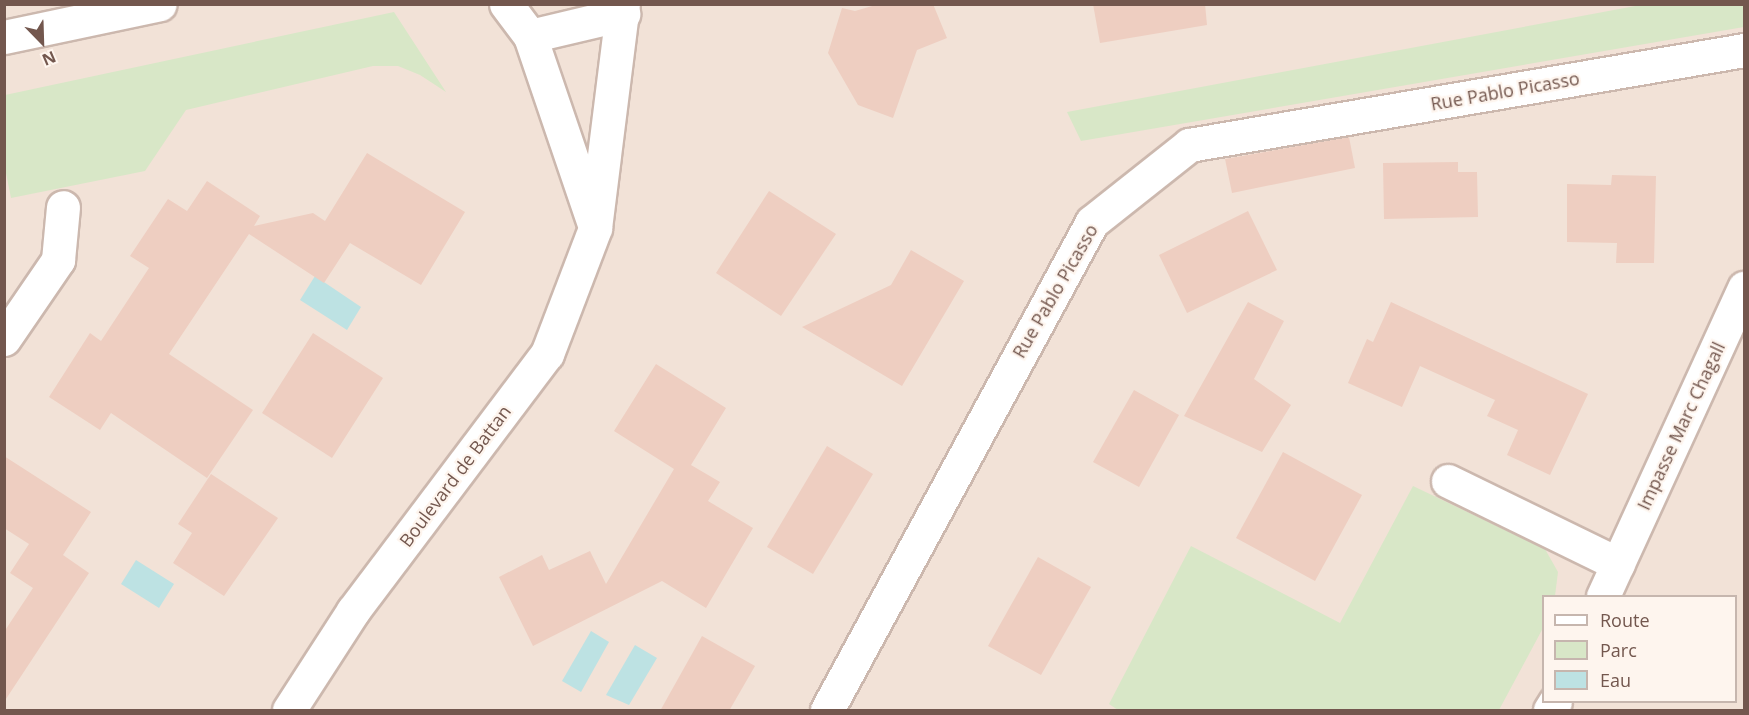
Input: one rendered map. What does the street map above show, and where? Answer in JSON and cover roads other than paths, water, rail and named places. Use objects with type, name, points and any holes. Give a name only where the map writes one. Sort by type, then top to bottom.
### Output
[{"type":"street","points":[[4,37],[160,4]]},
{"type":"street","points":[[506,4],[530,36],[595,228]]},
{"type":"street","name":"Boulevard de Battan","points":[[289,711],[353,611],[547,354],[595,228],[623,9],[530,36]]},
{"type":"street","name":"Rue Pablo Picasso","points":[[827,711],[1092,222],[1189,145],[1744,50]]},
{"type":"street","points":[[4,339],[58,260],[63,207]]},
{"type":"street","name":"Impasse Marc Chagall","points":[[1604,595],[1744,288]]},
{"type":"street","points":[[1448,481],[1618,564]]},
{"type":"water","points":[[315,276],[361,307],[347,330],[300,300]]},
{"type":"water","points":[[136,560],[174,584],[159,608],[121,584]]},
{"type":"water","points":[[591,631],[609,642],[581,692],[562,681]]},
{"type":"water","points":[[635,645],[657,658],[629,705],[606,695]]}]
